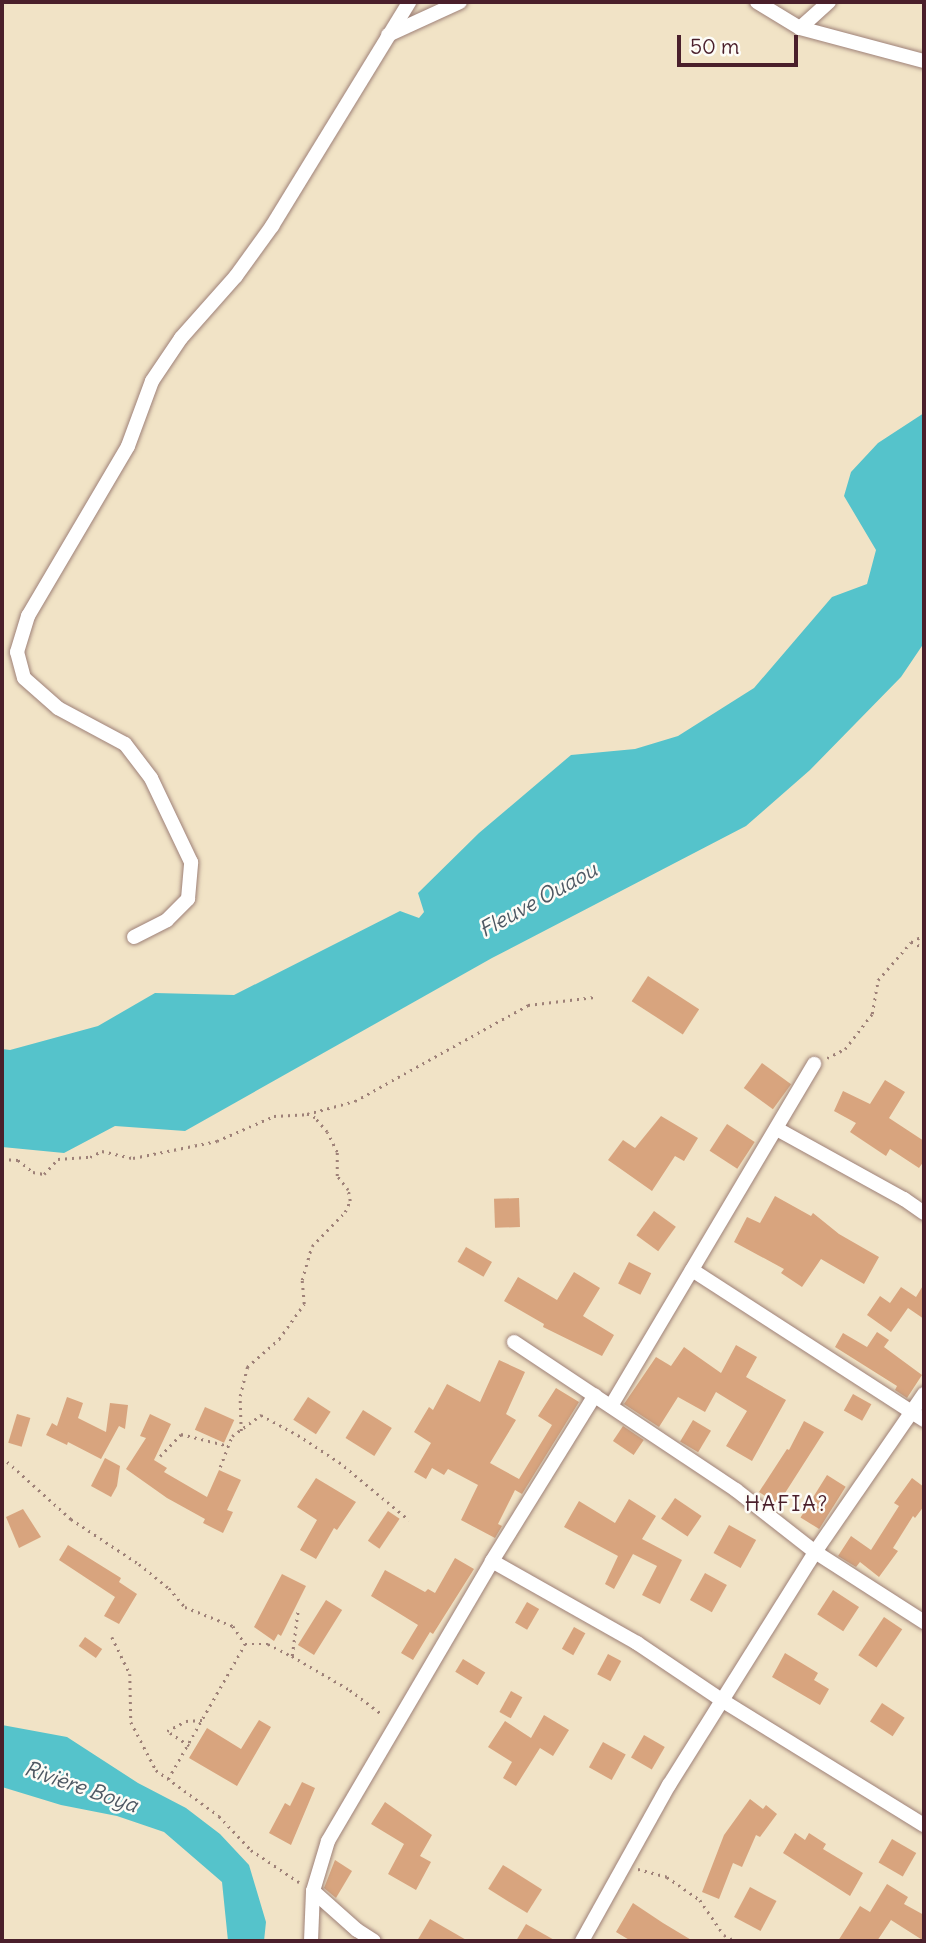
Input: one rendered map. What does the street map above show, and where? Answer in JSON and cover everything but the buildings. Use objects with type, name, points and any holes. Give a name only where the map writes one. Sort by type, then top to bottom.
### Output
[{"type":"street","points":[[134,937],[167,920],[188,899],[191,862],[151,778],[125,744],[58,708],[24,678],[18,652],[28,616],[128,446],[152,381],[181,338],[236,276],[272,226],[409,2]]},
{"type":"street","points":[[387,36],[460,2]]},
{"type":"street","points":[[757,2],[800,28],[924,61]]},
{"type":"street","points":[[800,28],[829,2]]},
{"type":"street","points":[[611,1406],[814,1064]]},
{"type":"street","points":[[776,1129],[904,1199],[924,1213]]},
{"type":"street","points":[[692,1270],[919,1417]]},
{"type":"street","points":[[514,1342],[736,1490],[816,1552],[924,1622]]},
{"type":"street","points":[[582,1941],[624,1865],[723,1700],[816,1552],[919,1417],[924,1394]]},
{"type":"street","points":[[311,1941],[313,1891],[328,1841],[492,1561],[595,1395]]},
{"type":"street","points":[[492,1561],[637,1643],[924,1825]]},
{"type":"street","points":[[313,1891],[356,1930],[374,1941]]},
{"type":"path","points":[[814,1064],[845,1049],[872,1014],[878,980],[911,942],[924,935]]},
{"type":"path","points":[[911,942],[924,948]]},
{"type":"path","points":[[2,1159],[18,1160],[33,1172],[44,1174],[58,1159],[90,1157],[102,1151],[133,1158],[217,1141],[274,1116],[307,1114],[355,1101],[528,1005],[595,997]]},
{"type":"path","points":[[241,1431],[240,1396],[247,1367],[279,1339],[304,1304],[302,1280],[312,1246],[345,1212],[349,1201],[348,1191],[337,1176],[337,1152],[327,1132],[315,1118],[307,1114]]},
{"type":"path","points":[[219,1467],[232,1436],[261,1415],[298,1434],[339,1462],[409,1520]]},
{"type":"path","points":[[160,1456],[181,1434],[229,1446]]},
{"type":"path","points":[[2,1457],[71,1519],[139,1564],[169,1588],[185,1607],[233,1626],[245,1644]]},
{"type":"path","points":[[292,1656],[298,1610]]},
{"type":"path","points":[[113,1637],[130,1674],[131,1722],[156,1770],[219,1816],[251,1850],[313,1891]]},
{"type":"path","points":[[245,1644],[268,1644],[292,1656],[350,1690],[397,1725]]},
{"type":"path","points":[[168,1779],[245,1644]]},
{"type":"path","points":[[189,1746],[167,1731],[186,1721],[203,1720]]},
{"type":"path","points":[[624,1865],[667,1877],[700,1900],[724,1935],[736,1941]]},
{"type":"water","name":"Fleuve Ouaou","points":[[924,413],[924,643],[901,677],[810,770],[746,826],[492,958],[185,1131],[115,1126],[64,1153],[2,1147],[2,1049],[10,1050],[98,1026],[155,993],[234,995],[400,911],[419,918],[424,912],[418,893],[479,833],[571,755],[635,749],[678,736],[754,688],[832,597],[867,584],[876,550],[844,496],[851,472],[878,443]]},
{"type":"water","name":"Rivière Boya","points":[[2,1725],[67,1737],[138,1783],[186,1808],[220,1834],[249,1865],[266,1922],[264,1941],[228,1941],[222,1882],[164,1832],[117,1816],[61,1805],[2,1787]]},
{"type":"district","name":"HAFIA?","points":[[787,1504]]}]
